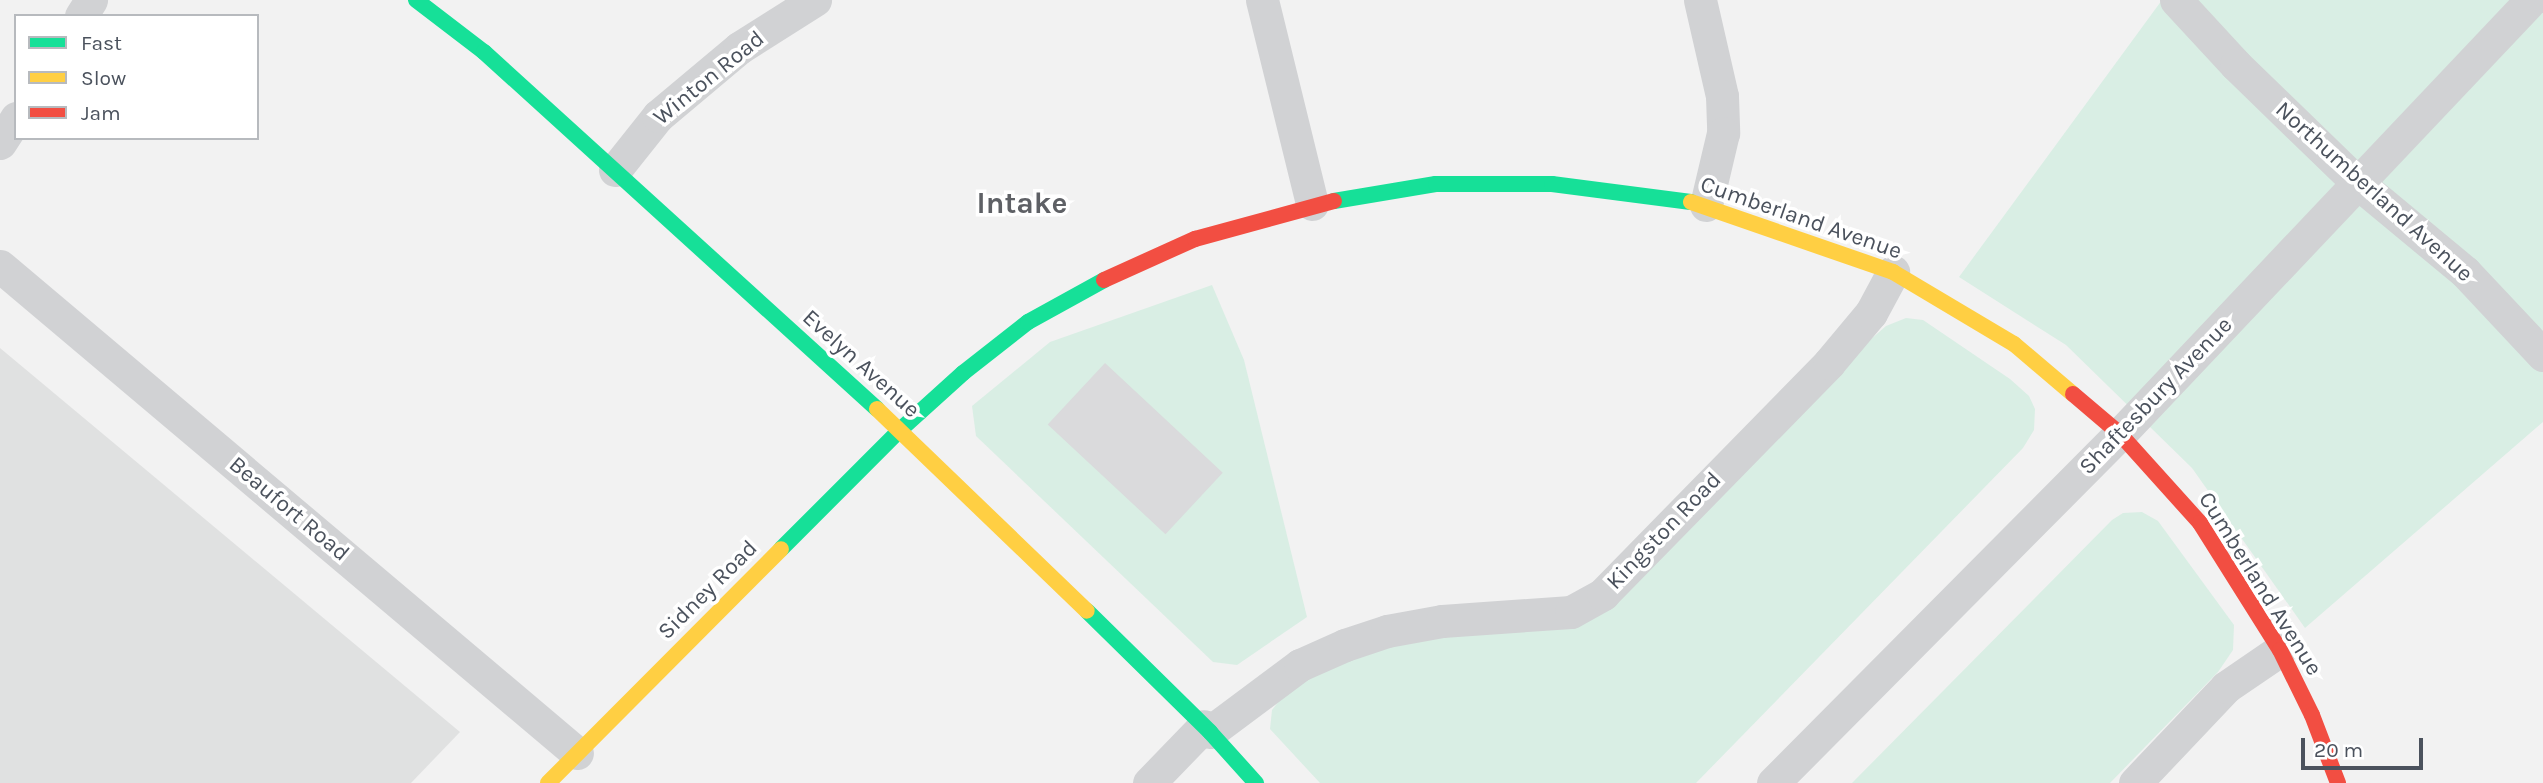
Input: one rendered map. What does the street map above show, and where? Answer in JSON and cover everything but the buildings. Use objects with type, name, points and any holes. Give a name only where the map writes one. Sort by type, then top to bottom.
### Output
[{"type":"street","name":"Evelyn Avenue","points":[[416,0],[484,52],[900,430],[1207,729],[1256,783]]},
{"type":"street","name":"Winton Road","points":[[615,170],[658,116],[739,48],[815,0]]},
{"type":"street","points":[[1262,0],[1312,204]]},
{"type":"street","points":[[1700,0],[1722,96],[1723,121],[1723,133],[1706,205]]},
{"type":"street","name":"Northumberland Avenue","points":[[2176,0],[2236,65],[2359,184],[2465,272],[2543,355]]},
{"type":"street","name":"Shaftesbury Avenue","points":[[1773,783],[2120,434],[2531,0]]},
{"type":"street","points":[[0,143],[14,121]]},
{"type":"street","name":"Cumberland Avenue","points":[[900,430],[962,373],[1028,322],[1087,288],[1195,239],[1312,204],[1436,184],[1552,184],[1630,192],[1706,205],[1893,272],[2014,344],[2120,434],[2200,523],[2280,650],[2312,715],[2338,783]]},
{"type":"street","name":"Beaufort Road","points":[[0,266],[577,752]]},
{"type":"street","name":"Kingston Road","points":[[1149,783],[1207,729],[1300,665],[1345,645],[1387,631],[1442,621],[1571,612],[1603,594],[1829,363],[1871,313],[1893,272]]},
{"type":"street","name":"Sidney Road","points":[[548,783],[900,430]]},
{"type":"street","points":[[2135,783],[2226,687],[2280,650]]},
{"type":"shaded area","points":[[0,348],[460,732],[411,783],[0,783]]},
{"type":"green space","points":[[2162,0],[2543,0],[2543,422],[2305,628],[2192,468],[2066,345],[1959,277]]},
{"type":"green space","points":[[1212,285],[1244,360],[1307,617],[1237,665],[1213,662],[976,436],[972,406],[1050,342]]},
{"type":"green space","points":[[1906,318],[1923,320],[2010,379],[2029,396],[2035,409],[2034,430],[2023,448],[1696,783],[1320,783],[1270,729],[1272,710],[1286,692],[1333,665],[1381,646],[1443,635],[1554,627],[1870,340],[1886,326]]},
{"type":"green space","points":[[2142,512],[2158,521],[2234,625],[2233,650],[2218,672],[2110,783],[1852,783],[2112,520],[2123,513]]},
{"type":"traffic: fast","points":[[416,0],[484,52],[877,409]]},
{"type":"traffic: fast","points":[[1334,201],[1436,184],[1552,184],[1691,202]]},
{"type":"traffic: fast","points":[[781,549],[900,430],[963,373],[1028,322],[1104,280]]},
{"type":"traffic: fast","points":[[1087,611],[1210,732],[1256,783]]},
{"type":"traffic: slow","points":[[1691,202],[1893,272],[2014,344],[2073,394]]},
{"type":"traffic: slow","points":[[877,409],[1087,611]]},
{"type":"traffic: slow","points":[[548,783],[781,549]]},
{"type":"traffic: jam","points":[[1104,280],[1195,239],[1334,201]]},
{"type":"traffic: jam","points":[[2073,394],[2120,434],[2200,523],[2280,650],[2312,715],[2338,783]]},
{"type":"district","name":"Intake","points":[[1022,203]]}]
